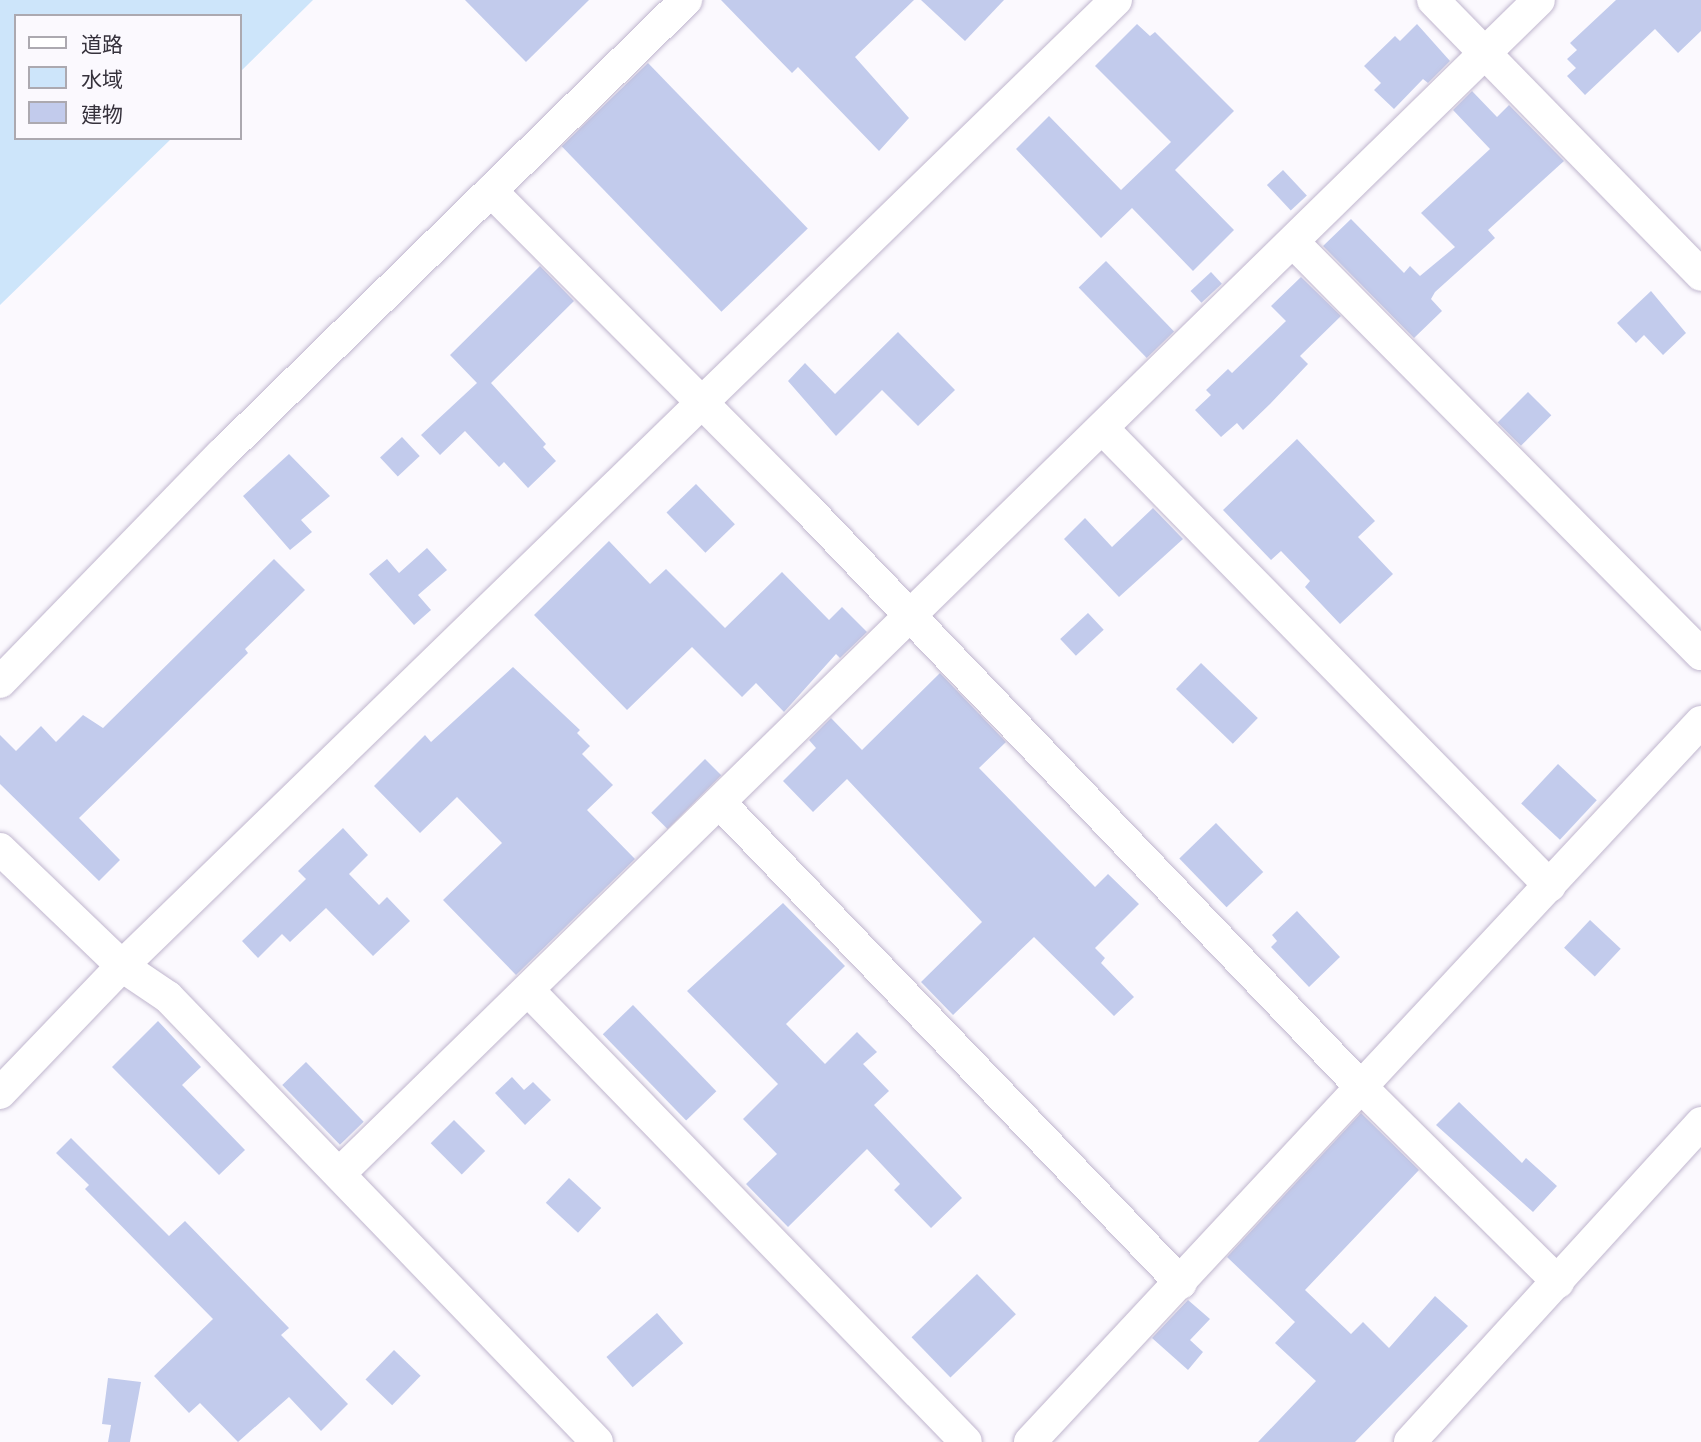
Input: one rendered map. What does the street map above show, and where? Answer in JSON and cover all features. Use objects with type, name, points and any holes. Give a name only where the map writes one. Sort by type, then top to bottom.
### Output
[{"type":"street","points":[[0,682],[221,455],[686,0]]},
{"type":"street","points":[[0,1093],[122,966],[705,403],[1116,0]]},
{"type":"street","points":[[1433,0],[1701,275]]},
{"type":"street","points":[[340,1173],[721,804],[1539,0]]},
{"type":"street","points":[[491,191],[705,403],[1362,1088],[1558,1282]]},
{"type":"street","points":[[1293,242],[1701,654]]},
{"type":"street","points":[[1103,429],[1550,886]]},
{"type":"street","points":[[1030,1442],[1701,722]]},
{"type":"street","points":[[721,804],[1181,1283]]},
{"type":"street","points":[[0,849],[122,966],[168,998],[597,1442]]},
{"type":"street","points":[[528,990],[965,1442]]},
{"type":"street","points":[[1410,1442],[1701,1122]]},
{"type":"water","points":[[0,0],[313,0],[242,70],[242,14],[14,14],[14,140],[170,140],[0,305]]},
{"type":"building","points":[[465,0],[589,0],[526,62]]},
{"type":"building","points":[[721,0],[914,0],[855,57],[909,118],[879,151],[798,67],[792,73]]},
{"type":"building","points":[[921,0],[1004,0],[965,41]]},
{"type":"building","points":[[1616,0],[1701,0],[1701,31],[1678,53],[1655,29],[1585,95],[1567,76],[1576,68],[1567,59],[1577,50],[1570,43]]},
{"type":"building","points":[[1137,24],[1150,36],[1155,32],[1234,111],[1175,170],[1234,230],[1193,271],[1132,208],[1101,238],[1016,149],[1049,116],[1121,190],[1171,142],[1095,66]]},
{"type":"building","points":[[1417,24],[1450,61],[1428,83],[1423,79],[1394,109],[1374,90],[1381,83],[1364,66],[1395,36],[1400,41]]},
{"type":"building","points":[[648,63],[808,228],[721,312],[562,146]]},
{"type":"building","points":[[1472,91],[1497,117],[1509,105],[1564,161],[1488,230],[1495,238],[1435,292],[1431,299],[1442,311],[1414,338],[1323,246],[1351,219],[1404,273],[1410,266],[1420,276],[1455,247],[1421,213],[1490,149],[1453,110]]},
{"type":"building","points":[[1283,170],[1307,196],[1291,211],[1267,185]]},
{"type":"building","points":[[1106,261],[1174,331],[1147,358],[1079,287]]},
{"type":"building","points":[[540,266],[574,301],[491,383],[546,444],[543,447],[556,461],[528,488],[504,462],[499,467],[465,431],[440,455],[421,435],[477,383],[450,355]]},
{"type":"building","points":[[1211,272],[1222,284],[1201,303],[1191,291]]},
{"type":"building","points":[[1301,277],[1341,316],[1300,356],[1308,364],[1270,404],[1243,430],[1237,423],[1221,437],[1195,410],[1211,395],[1206,390],[1228,369],[1232,373],[1286,321],[1271,306]]},
{"type":"building","points":[[1651,291],[1686,333],[1663,355],[1644,335],[1636,343],[1617,323]]},
{"type":"building","points":[[898,332],[955,390],[918,426],[882,390],[836,436],[788,381],[805,363],[835,394]]},
{"type":"building","points":[[1528,392],[1551,415],[1521,446],[1498,422]]},
{"type":"building","points":[[402,437],[420,456],[398,476],[380,457]]},
{"type":"building","points":[[1297,439],[1375,521],[1358,537],[1393,574],[1340,624],[1305,587],[1310,581],[1281,551],[1271,560],[1223,510]]},
{"type":"building","points":[[289,454],[330,496],[301,520],[312,532],[290,550],[243,496]]},
{"type":"building","points":[[696,484],[735,524],[705,553],[667,512]]},
{"type":"building","points":[[1153,508],[1183,539],[1119,597],[1064,539],[1085,518],[1112,547]]},
{"type":"building","points":[[609,541],[650,584],[666,569],[725,628],[782,572],[829,620],[842,607],[867,632],[840,658],[836,654],[784,712],[756,683],[742,697],[692,647],[627,710],[534,615]]},
{"type":"building","points":[[427,548],[447,570],[418,595],[431,610],[414,625],[369,574],[387,559],[399,573]]},
{"type":"building","points":[[274,559],[305,590],[245,649],[248,653],[79,818],[120,860],[99,881],[0,784],[0,735],[16,751],[41,726],[56,742],[83,715],[103,728]]},
{"type":"building","points":[[1088,613],[1104,630],[1076,656],[1060,639]]},
{"type":"building","points":[[1201,663],[1258,718],[1233,744],[1176,689]]},
{"type":"building","points":[[513,667],[580,730],[577,733],[590,746],[582,754],[613,785],[587,810],[635,859],[516,975],[443,900],[502,843],[457,797],[420,833],[374,786],[425,735],[431,742]]},
{"type":"building","points":[[940,673],[1006,742],[979,768],[1095,887],[1108,874],[1139,904],[1095,948],[1105,958],[1101,963],[1134,997],[1114,1016],[1034,937],[953,1015],[921,982],[982,922],[847,779],[813,812],[783,781],[816,748],[809,740],[831,718],[862,750]]},
{"type":"building","points":[[705,759],[721,775],[668,829],[651,813]]},
{"type":"building","points":[[1558,764],[1597,800],[1560,840],[1521,803]]},
{"type":"building","points":[[1216,823],[1263,872],[1227,907],[1179,858]]},
{"type":"building","points":[[343,828],[368,855],[349,874],[379,905],[387,897],[410,921],[373,956],[326,908],[290,942],[282,934],[258,958],[242,941],[306,879],[298,871]]},
{"type":"building","points":[[783,903],[845,966],[786,1024],[825,1064],[857,1032],[877,1052],[863,1064],[889,1091],[874,1105],[962,1198],[931,1228],[894,1190],[900,1184],[867,1149],[788,1227],[746,1184],[777,1154],[743,1119],[778,1084],[687,991]]},
{"type":"building","points":[[1297,911],[1340,957],[1309,987],[1271,947],[1277,941],[1272,935]]},
{"type":"building","points":[[1590,920],[1621,949],[1595,976],[1564,948]]},
{"type":"building","points":[[633,1005],[716,1091],[686,1120],[603,1034]]},
{"type":"building","points":[[158,1021],[201,1067],[182,1085],[245,1150],[219,1175],[112,1067]]},
{"type":"building","points":[[306,1062],[364,1122],[340,1145],[282,1085]]},
{"type":"building","points":[[512,1077],[524,1090],[533,1082],[551,1100],[525,1125],[495,1093]]},
{"type":"building","points":[[1459,1102],[1522,1163],[1526,1158],[1557,1186],[1533,1212],[1436,1125]]},
{"type":"building","points":[[1361,1113],[1419,1170],[1305,1290],[1351,1334],[1363,1322],[1389,1348],[1435,1296],[1468,1326],[1355,1442],[1258,1442],[1316,1381],[1275,1343],[1295,1322],[1227,1257]]},
{"type":"building","points":[[454,1120],[485,1151],[462,1174],[431,1143]]},
{"type":"building","points":[[71,1138],[169,1236],[185,1221],[289,1328],[281,1335],[348,1404],[321,1431],[289,1397],[238,1442],[200,1403],[189,1413],[154,1376],[213,1319],[85,1189],[89,1185],[56,1153]]},
{"type":"building","points":[[569,1178],[601,1208],[578,1233],[546,1203]]},
{"type":"building","points":[[977,1274],[1016,1314],[950,1377],[912,1337]]},
{"type":"building","points":[[1188,1300],[1210,1319],[1190,1340],[1203,1352],[1188,1370],[1152,1338]]},
{"type":"building","points":[[657,1313],[683,1343],[633,1387],[606,1357]]},
{"type":"building","points":[[394,1350],[421,1376],[392,1405],[366,1379]]},
{"type":"building","points":[[108,1378],[141,1382],[130,1442],[108,1442],[111,1425],[102,1424]]}]
